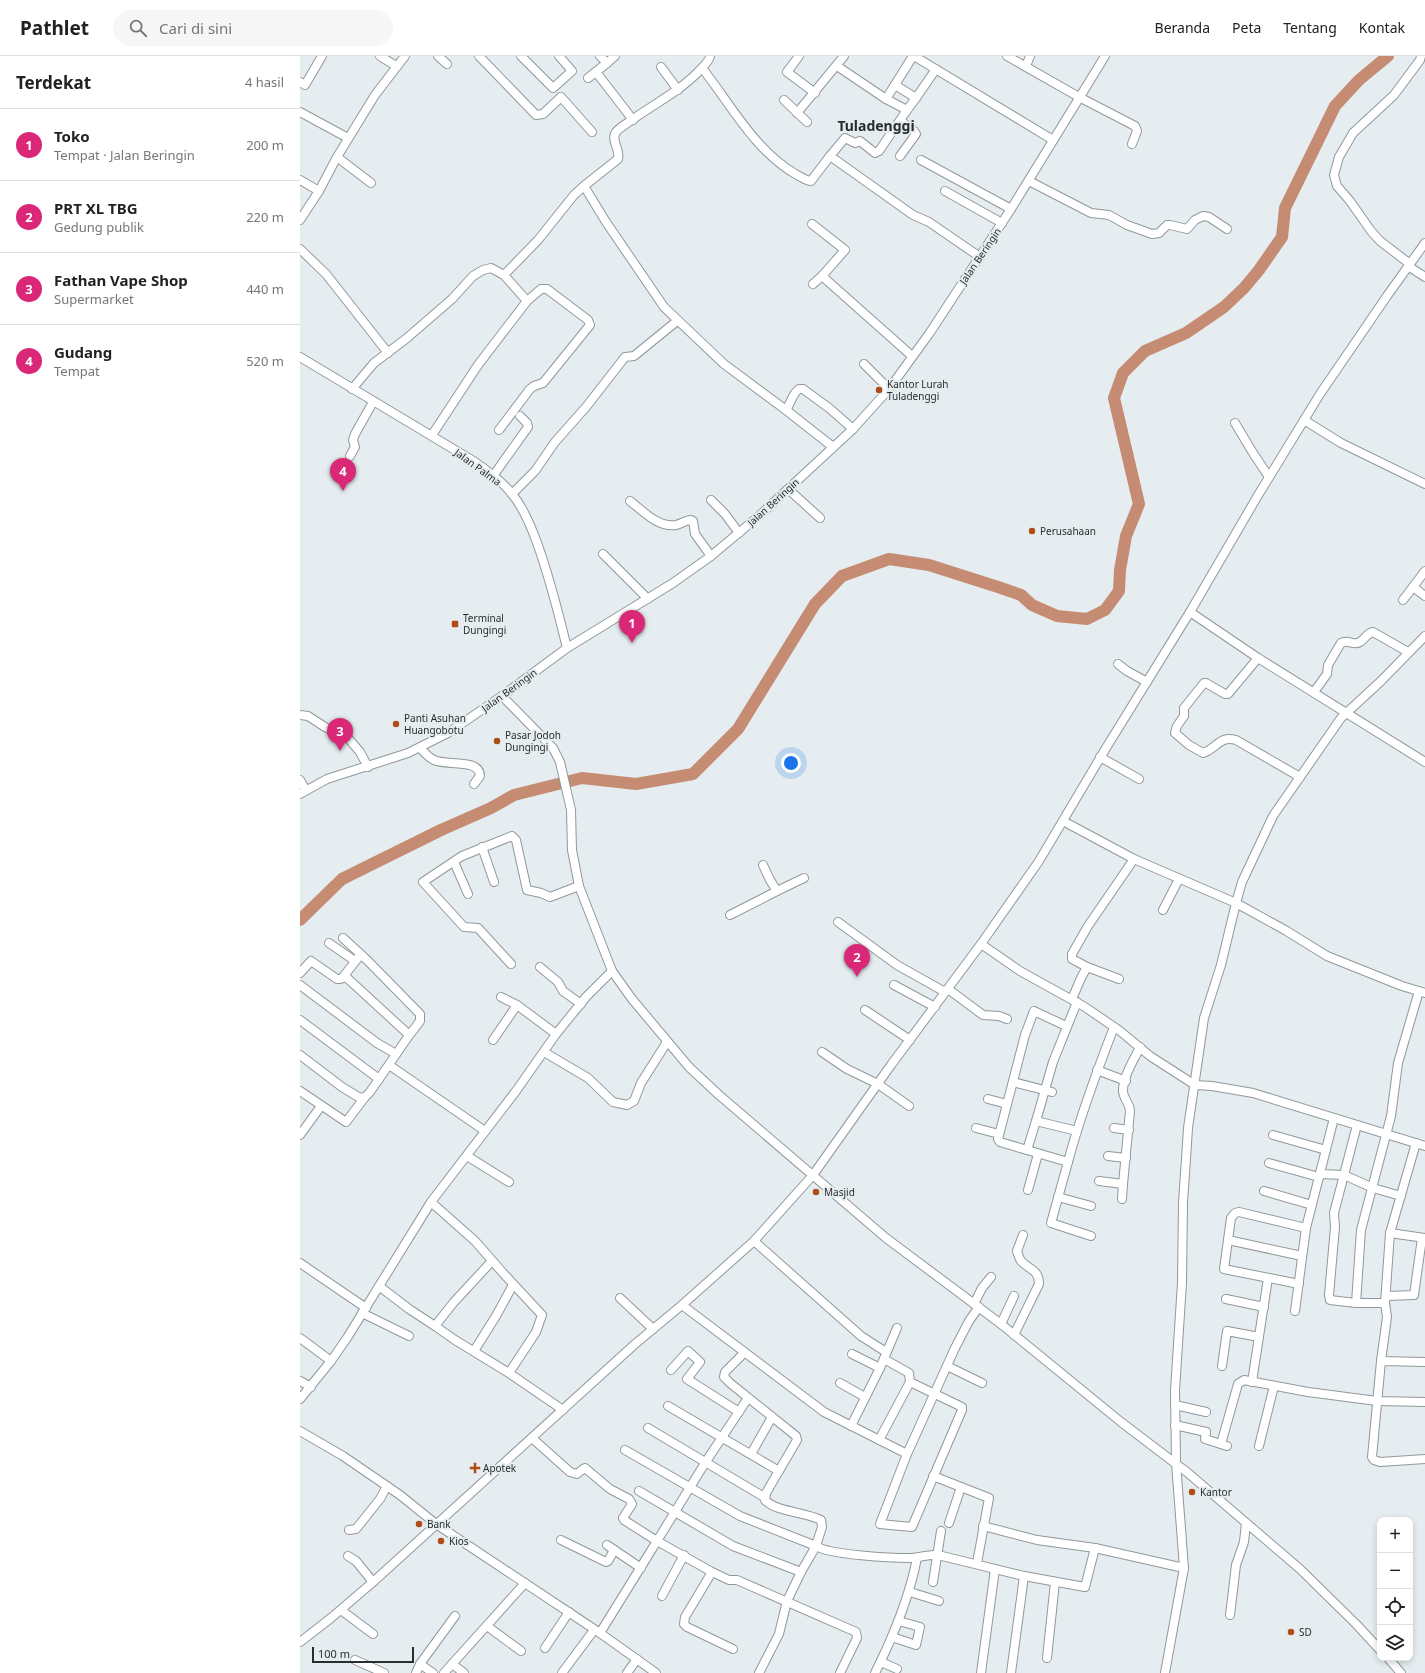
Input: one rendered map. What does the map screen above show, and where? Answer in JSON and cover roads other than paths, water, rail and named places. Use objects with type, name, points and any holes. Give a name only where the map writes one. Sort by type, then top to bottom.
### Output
[{"type":"street","points":[[380,56],[396,66]]},
{"type":"street","points":[[300,220],[319,191],[348,138],[375,95],[404,56]]},
{"type":"street","points":[[438,56],[447,64]]},
{"type":"street","points":[[479,56],[537,116],[543,114],[561,97]]},
{"type":"street","points":[[521,56],[553,88],[592,132]]},
{"type":"street","points":[[553,88],[572,71],[559,56]]},
{"type":"street","points":[[600,56],[606,62]]},
{"type":"street","points":[[588,78],[615,56]]},
{"type":"street","points":[[504,275],[538,240],[584,186],[618,158],[619,152],[615,139],[616,133],[678,90],[702,68],[711,56]]},
{"type":"street","points":[[798,56],[787,72],[815,93]]},
{"type":"street","points":[[797,113],[844,56]]},
{"type":"street","points":[[886,99],[914,56],[1053,140]]},
{"type":"street","points":[[1008,56],[1079,97],[1135,126],[1137,131],[1132,144]]},
{"type":"street","points":[[1026,66],[1030,56]]},
{"type":"street","name":"Jalan Beringin","points":[[303,792],[327,780],[420,748],[448,733],[502,696],[567,648],[648,599],[711,556],[853,430],[889,389],[929,334],[1011,210],[1105,56]]},
{"type":"street","points":[[300,82],[305,85],[318,57]]},
{"type":"street","points":[[1422,59],[1394,95],[1354,133],[1339,157],[1334,174],[1337,186],[1350,201],[1371,231],[1380,241],[1425,277]]},
{"type":"street","points":[[661,66],[678,90]]},
{"type":"street","points":[[837,66],[886,99],[907,110]]},
{"type":"street","points":[[702,68],[754,140],[777,162],[790,171],[811,181],[845,138],[855,143],[860,141],[875,153],[878,153],[936,69]]},
{"type":"street","points":[[596,72],[633,120]]},
{"type":"street","points":[[895,85],[916,98]]},
{"type":"street","points":[[784,100],[807,122]]},
{"type":"street","points":[[300,112],[348,138]]},
{"type":"street","points":[[900,121],[916,134],[900,156]]},
{"type":"street","points":[[830,156],[913,215],[929,222],[980,257]]},
{"type":"street","points":[[337,157],[371,183]]},
{"type":"street","points":[[921,160],[1011,210]]},
{"type":"street","points":[[300,180],[319,191]]},
{"type":"street","points":[[1029,181],[1091,213],[1109,215],[1128,225],[1152,234],[1159,233],[1166,225],[1187,229],[1195,220],[1203,216],[1209,217],[1227,229]]},
{"type":"street","points":[[584,186],[606,222],[664,307],[677,321],[724,364],[833,447]]},
{"type":"street","points":[[945,191],[1002,223]]},
{"type":"street","points":[[812,224],[845,250],[813,284]]},
{"type":"street","points":[[300,1642],[341,1610],[373,1582],[653,1329],[754,1241],[813,1176],[878,1084],[981,944],[1039,861],[1100,757],[1190,612],[1269,477],[1320,394],[1425,243]]},
{"type":"street","points":[[300,249],[326,274],[388,353]]},
{"type":"street","points":[[352,389],[374,363],[388,353],[452,298],[473,276],[483,270],[490,268],[504,275],[527,301]]},
{"type":"street","points":[[822,276],[912,356]]},
{"type":"street","points":[[432,435],[478,366],[527,301],[540,289],[547,289],[588,320],[590,325],[543,383],[530,389],[499,430]]},
{"type":"street","points":[[512,494],[535,471],[555,442],[586,407],[625,357],[634,356],[677,321]]},
{"type":"street","name":"Jalan Palma","points":[[300,356],[373,402],[432,435],[475,462],[512,494],[530,525],[545,565],[553,590],[567,648]]},
{"type":"street","points":[[864,364],[889,389]]},
{"type":"street","points":[[786,410],[796,391],[803,389],[829,408],[853,430]]},
{"type":"street","points":[[350,456],[355,447],[353,440],[355,434],[373,402]]},
{"type":"street","points":[[493,476],[528,427],[527,423],[520,416]]},
{"type":"street","points":[[1304,420],[1341,443],[1425,484]]},
{"type":"street","points":[[1235,423],[1252,453],[1269,477]]},
{"type":"street","points":[[788,489],[820,518]]},
{"type":"street","points":[[711,500],[725,514],[739,532]]},
{"type":"street","points":[[630,501],[663,524],[676,525],[691,520],[693,521],[695,534],[711,556]]},
{"type":"street","points":[[603,554],[648,599]]},
{"type":"street","points":[[1403,600],[1425,571]]},
{"type":"street","points":[[1413,587],[1425,596]]},
{"type":"street","points":[[1190,612],[1258,658],[1425,762]]},
{"type":"street","points":[[1314,692],[1327,674],[1328,665],[1341,643],[1360,642],[1368,633],[1373,632],[1408,652]]},
{"type":"street","points":[[1165,1673],[1184,1568],[1177,1486],[1175,1390],[1182,1283],[1183,1202],[1188,1128],[1204,1018],[1221,965],[1242,882],[1273,816],[1346,712],[1381,681],[1425,636]]},
{"type":"street","points":[[1258,658],[1228,694],[1204,683],[1184,708],[1184,716],[1177,726],[1175,733],[1189,745],[1203,753],[1223,740],[1230,738],[1236,740],[1300,777]]},
{"type":"street","points":[[1118,664],[1127,671],[1147,682]]},
{"type":"street","points":[[502,696],[553,748],[560,762],[571,810],[572,850],[580,886],[612,971],[632,999],[689,1067],[719,1095],[886,1238],[1001,1324],[1121,1422],[1191,1475],[1300,1569],[1377,1647]]},
{"type":"street","points":[[300,715],[308,716],[325,728],[348,738],[360,752],[368,767]]},
{"type":"street","points":[[420,748],[437,761],[467,764],[478,769],[480,776],[474,784]]},
{"type":"street","points":[[1100,757],[1139,779]]},
{"type":"street","points":[[300,780],[303,792]]},
{"type":"street","points":[[1062,821],[1134,859],[1236,903],[1285,930],[1327,956],[1402,986],[1422,992],[1405,1035],[1398,1063],[1394,1098],[1361,1230],[1356,1303]]},
{"type":"street","points":[[511,964],[478,928],[464,927],[423,882],[462,856],[512,836],[516,840],[527,890],[541,893],[550,897],[580,886]]},
{"type":"street","points":[[482,847],[494,882]]},
{"type":"street","points":[[1119,979],[1087,967],[1072,959],[1072,954],[1088,926],[1134,859]]},
{"type":"street","points":[[454,862],[468,894]]},
{"type":"street","points":[[763,865],[777,891]]},
{"type":"street","points":[[730,915],[804,878]]},
{"type":"street","points":[[1162,910],[1179,879]]},
{"type":"street","points":[[838,922],[897,965],[946,991],[983,1015],[999,1016],[1007,1019]]},
{"type":"street","points":[[300,1091],[346,1122],[370,1092],[420,1021],[420,1014],[361,954],[343,938]]},
{"type":"street","points":[[329,943],[355,961]]},
{"type":"street","points":[[981,944],[1074,1005],[1114,1027],[1150,1056],[1194,1085],[1218,1086],[1253,1093],[1425,1146]]},
{"type":"street","points":[[300,972],[311,961],[337,979],[340,979],[361,954]]},
{"type":"street","points":[[540,967],[558,982],[563,991],[581,1004]]},
{"type":"street","points":[[1027,1150],[1036,1121],[1048,1091],[1081,978],[1087,967]]},
{"type":"street","points":[[300,1399],[331,1361],[380,1286],[431,1202],[516,1091],[556,1034],[581,1004],[612,971]]},
{"type":"street","points":[[343,977],[346,977],[407,1033],[410,1034]]},
{"type":"street","points":[[300,985],[377,1043],[396,1054]]},
{"type":"street","points":[[894,985],[935,1007]]},
{"type":"street","points":[[501,997],[517,1005],[556,1034]]},
{"type":"street","points":[[493,1040],[517,1005]]},
{"type":"street","points":[[865,1010],[910,1040]]},
{"type":"street","points":[[1066,1026],[1034,1011],[1025,1035],[998,1139],[1000,1142],[1068,1162]]},
{"type":"street","points":[[300,1020],[379,1079]]},
{"type":"street","points":[[1091,1236],[1052,1224],[1051,1221],[1083,1110],[1114,1027]]},
{"type":"street","points":[[544,1052],[588,1078],[613,1102],[627,1105],[634,1101],[641,1084],[667,1042]]},
{"type":"street","points":[[1122,1199],[1130,1105],[1123,1092],[1140,1047]]},
{"type":"street","points":[[822,1052],[847,1069],[878,1084],[909,1106]]},
{"type":"street","points":[[300,1055],[356,1097],[365,1097]]},
{"type":"street","points":[[389,1065],[485,1131]]},
{"type":"street","points":[[1097,1070],[1126,1081]]},
{"type":"street","points":[[1013,1082],[1048,1091]]},
{"type":"street","points":[[988,1099],[1007,1104]]},
{"type":"street","points":[[300,1135],[321,1106]]},
{"type":"street","points":[[1295,1311],[1306,1228],[1334,1118]]},
{"type":"street","points":[[1036,1121],[1077,1132]]},
{"type":"street","points":[[1356,1125],[1334,1213],[1335,1227],[1329,1298],[1356,1303],[1414,1295],[1416,1292],[1423,1238],[1390,1233]]},
{"type":"street","points":[[976,1128],[999,1134]]},
{"type":"street","points":[[1114,1128],[1129,1130]]},
{"type":"street","points":[[1275,1134],[1326,1150]]},
{"type":"street","points":[[1416,1144],[1390,1233],[1386,1299],[1387,1317],[1381,1361],[1372,1457],[1374,1460],[1380,1462],[1425,1459]]},
{"type":"street","points":[[1028,1190],[1038,1154]]},
{"type":"street","points":[[467,1156],[508,1182]]},
{"type":"street","points":[[1108,1156],[1126,1158]]},
{"type":"street","points":[[1272,1163],[1319,1176],[1344,1177],[1372,1188],[1401,1196]]},
{"type":"street","points":[[1100,1181],[1123,1184]]},
{"type":"street","points":[[1266,1190],[1312,1205]]},
{"type":"street","points":[[1058,1197],[1091,1206]]},
{"type":"street","points":[[431,1202],[475,1241],[513,1285],[542,1315],[536,1332],[510,1373]]},
{"type":"street","points":[[1299,1284],[1224,1269],[1231,1218],[1234,1213],[1239,1212],[1306,1228]]},
{"type":"street","points":[[1014,1335],[1039,1284],[1039,1277],[1032,1268],[1021,1260],[1017,1251],[1023,1235]]},
{"type":"street","points":[[1228,1240],[1302,1256]]},
{"type":"street","points":[[754,1241],[861,1336],[908,1373],[910,1382],[879,1440]]},
{"type":"street","points":[[435,1326],[463,1292],[492,1261]]},
{"type":"street","points":[[300,1263],[364,1311],[409,1336]]},
{"type":"street","points":[[910,1382],[935,1393],[962,1407],[962,1410],[912,1527],[880,1524],[907,1454],[935,1393],[969,1321],[982,1288],[992,1277]]},
{"type":"street","points":[[1252,1382],[1268,1278]]},
{"type":"street","points":[[474,1351],[513,1285]]},
{"type":"street","points":[[380,1286],[405,1306],[510,1373],[563,1410]]},
{"type":"street","points":[[1001,1324],[1014,1296]]},
{"type":"street","points":[[620,1298],[653,1329]]},
{"type":"street","points":[[1226,1299],[1264,1307]]},
{"type":"street","points":[[682,1305],[824,1412],[907,1454]]},
{"type":"street","points":[[851,1426],[880,1368],[897,1328]]},
{"type":"street","points":[[1222,1366],[1227,1331],[1259,1337]]},
{"type":"street","points":[[300,1338],[331,1361]]},
{"type":"street","points":[[671,1370],[688,1351],[700,1362],[687,1379],[739,1412]]},
{"type":"street","points":[[744,1353],[725,1372],[724,1377],[796,1436],[797,1440],[764,1497]]},
{"type":"street","points":[[852,1354],[880,1368]]},
{"type":"street","points":[[1381,1361],[1425,1362]]},
{"type":"street","points":[[948,1366],[982,1382]]},
{"type":"street","points":[[1175,1425],[1206,1432],[1205,1439],[1224,1445],[1238,1384],[1244,1380],[1274,1386],[1377,1401],[1425,1402]]},
{"type":"street","points":[[300,1381],[311,1387]]},
{"type":"street","points":[[840,1383],[865,1397]]},
{"type":"street","points":[[1258,1446],[1274,1386]]},
{"type":"street","points":[[562,1673],[597,1631],[641,1568],[674,1512],[748,1398]]},
{"type":"street","points":[[1175,1405],[1206,1412]]},
{"type":"street","points":[[668,1406],[779,1471]]},
{"type":"street","points":[[751,1454],[772,1417]]},
{"type":"street","points":[[648,1428],[764,1497],[768,1504],[821,1520],[822,1527],[816,1546],[787,1601],[779,1634],[758,1673]]},
{"type":"street","points":[[300,1431],[343,1456],[387,1486],[436,1524],[569,1612],[656,1673]]},
{"type":"street","points":[[532,1438],[570,1472],[577,1474],[582,1468],[585,1468],[610,1489],[630,1499],[632,1502],[623,1518],[624,1520],[658,1541],[712,1572],[730,1580],[737,1580],[856,1632],[857,1638],[840,1673]]},
{"type":"street","points":[[625,1450],[740,1516],[828,1550],[858,1554],[917,1558],[928,1554],[938,1555],[1024,1576],[1085,1587],[1095,1548]]},
{"type":"street","points":[[1177,1486],[1181,1478],[1191,1475]]},
{"type":"street","points":[[933,1476],[990,1498],[983,1526],[977,1564]]},
{"type":"street","points":[[349,1530],[356,1529],[380,1499],[387,1486]]},
{"type":"street","points":[[950,1523],[961,1487]]},
{"type":"street","points":[[639,1491],[732,1546],[801,1572]]},
{"type":"street","points":[[1230,1614],[1236,1565],[1244,1542],[1246,1523]]},
{"type":"street","points":[[983,1526],[1037,1540],[1095,1548],[1184,1568]]},
{"type":"street","points":[[933,1582],[941,1531]]},
{"type":"street","points":[[561,1540],[606,1562],[614,1550]]},
{"type":"street","points":[[607,1545],[641,1568]]},
{"type":"street","points":[[662,1596],[684,1555]]},
{"type":"street","points":[[348,1556],[356,1561],[373,1582]]},
{"type":"street","points":[[875,1673],[899,1621],[910,1592],[917,1558]]},
{"type":"street","points":[[982,1673],[995,1569]]},
{"type":"street","points":[[712,1572],[686,1617],[684,1624],[687,1627],[733,1649]]},
{"type":"street","points":[[1011,1673],[1024,1576]]},
{"type":"street","points":[[1047,1658],[1055,1582]]},
{"type":"street","points":[[444,1673],[524,1583]]},
{"type":"street","points":[[910,1592],[939,1601]]},
{"type":"street","points":[[341,1610],[373,1634]]},
{"type":"street","points":[[545,1648],[569,1612]]},
{"type":"street","points":[[416,1673],[420,1664],[455,1616]]},
{"type":"street","points":[[892,1636],[916,1645],[920,1628],[899,1621]]},
{"type":"street","points":[[487,1626],[521,1651]]},
{"type":"street","points":[[627,1673],[637,1659]]},
{"type":"street","points":[[355,1660],[384,1673]]},
{"type":"street","points":[[1391,1661],[1401,1673]]},
{"type":"street","points":[[880,1662],[897,1669]]},
{"type":"street","points":[[420,1664],[433,1673]]},
{"type":"street","points":[[452,1664],[464,1673]]},
{"type":"waterway","points":[[300,920],[342,879],[441,830],[491,808],[514,795],[582,778],[636,784],[693,774],[738,729],[815,604],[842,576],[889,559],[929,565],[998,587],[1021,595],[1032,605],[1057,616],[1087,619],[1105,610],[1119,591],[1120,570],[1126,536],[1139,504],[1114,398],[1123,373],[1145,351],[1186,333],[1224,307],[1244,288],[1259,270],[1282,237],[1285,208],[1335,106],[1359,80],[1388,56]]},
{"type":"place","name":"Kantor Lurah Tuladenggi","points":[[879,390]]},
{"type":"place","name":"Gudang","points":[[343,491]]},
{"type":"place","name":"Perusahaan","points":[[1032,531]]},
{"type":"place","name":"Terminal Dungingi","points":[[455,624]]},
{"type":"place","name":"Toko","points":[[632,643]]},
{"type":"place","name":"Panti Asuhan Huangobotu","points":[[396,724]]},
{"type":"place","name":"Pasar Jodoh Dungingi","points":[[497,741]]},
{"type":"place","name":"Fathan Vape Shop","points":[[340,751]]},
{"type":"place","name":"PRT XL TBG","points":[[857,977]]},
{"type":"place","name":"Masjid","points":[[816,1192]]},
{"type":"place","name":"Apotek","points":[[475,1468]]},
{"type":"place","name":"Kantor","points":[[1192,1492]]},
{"type":"place","name":"Bank","points":[[419,1524]]},
{"type":"place","name":"Kios","points":[[441,1541]]},
{"type":"place","name":"SD","points":[[1291,1632]]},
{"type":"district","name":"Tuladenggi","points":[[876,126]]}]
